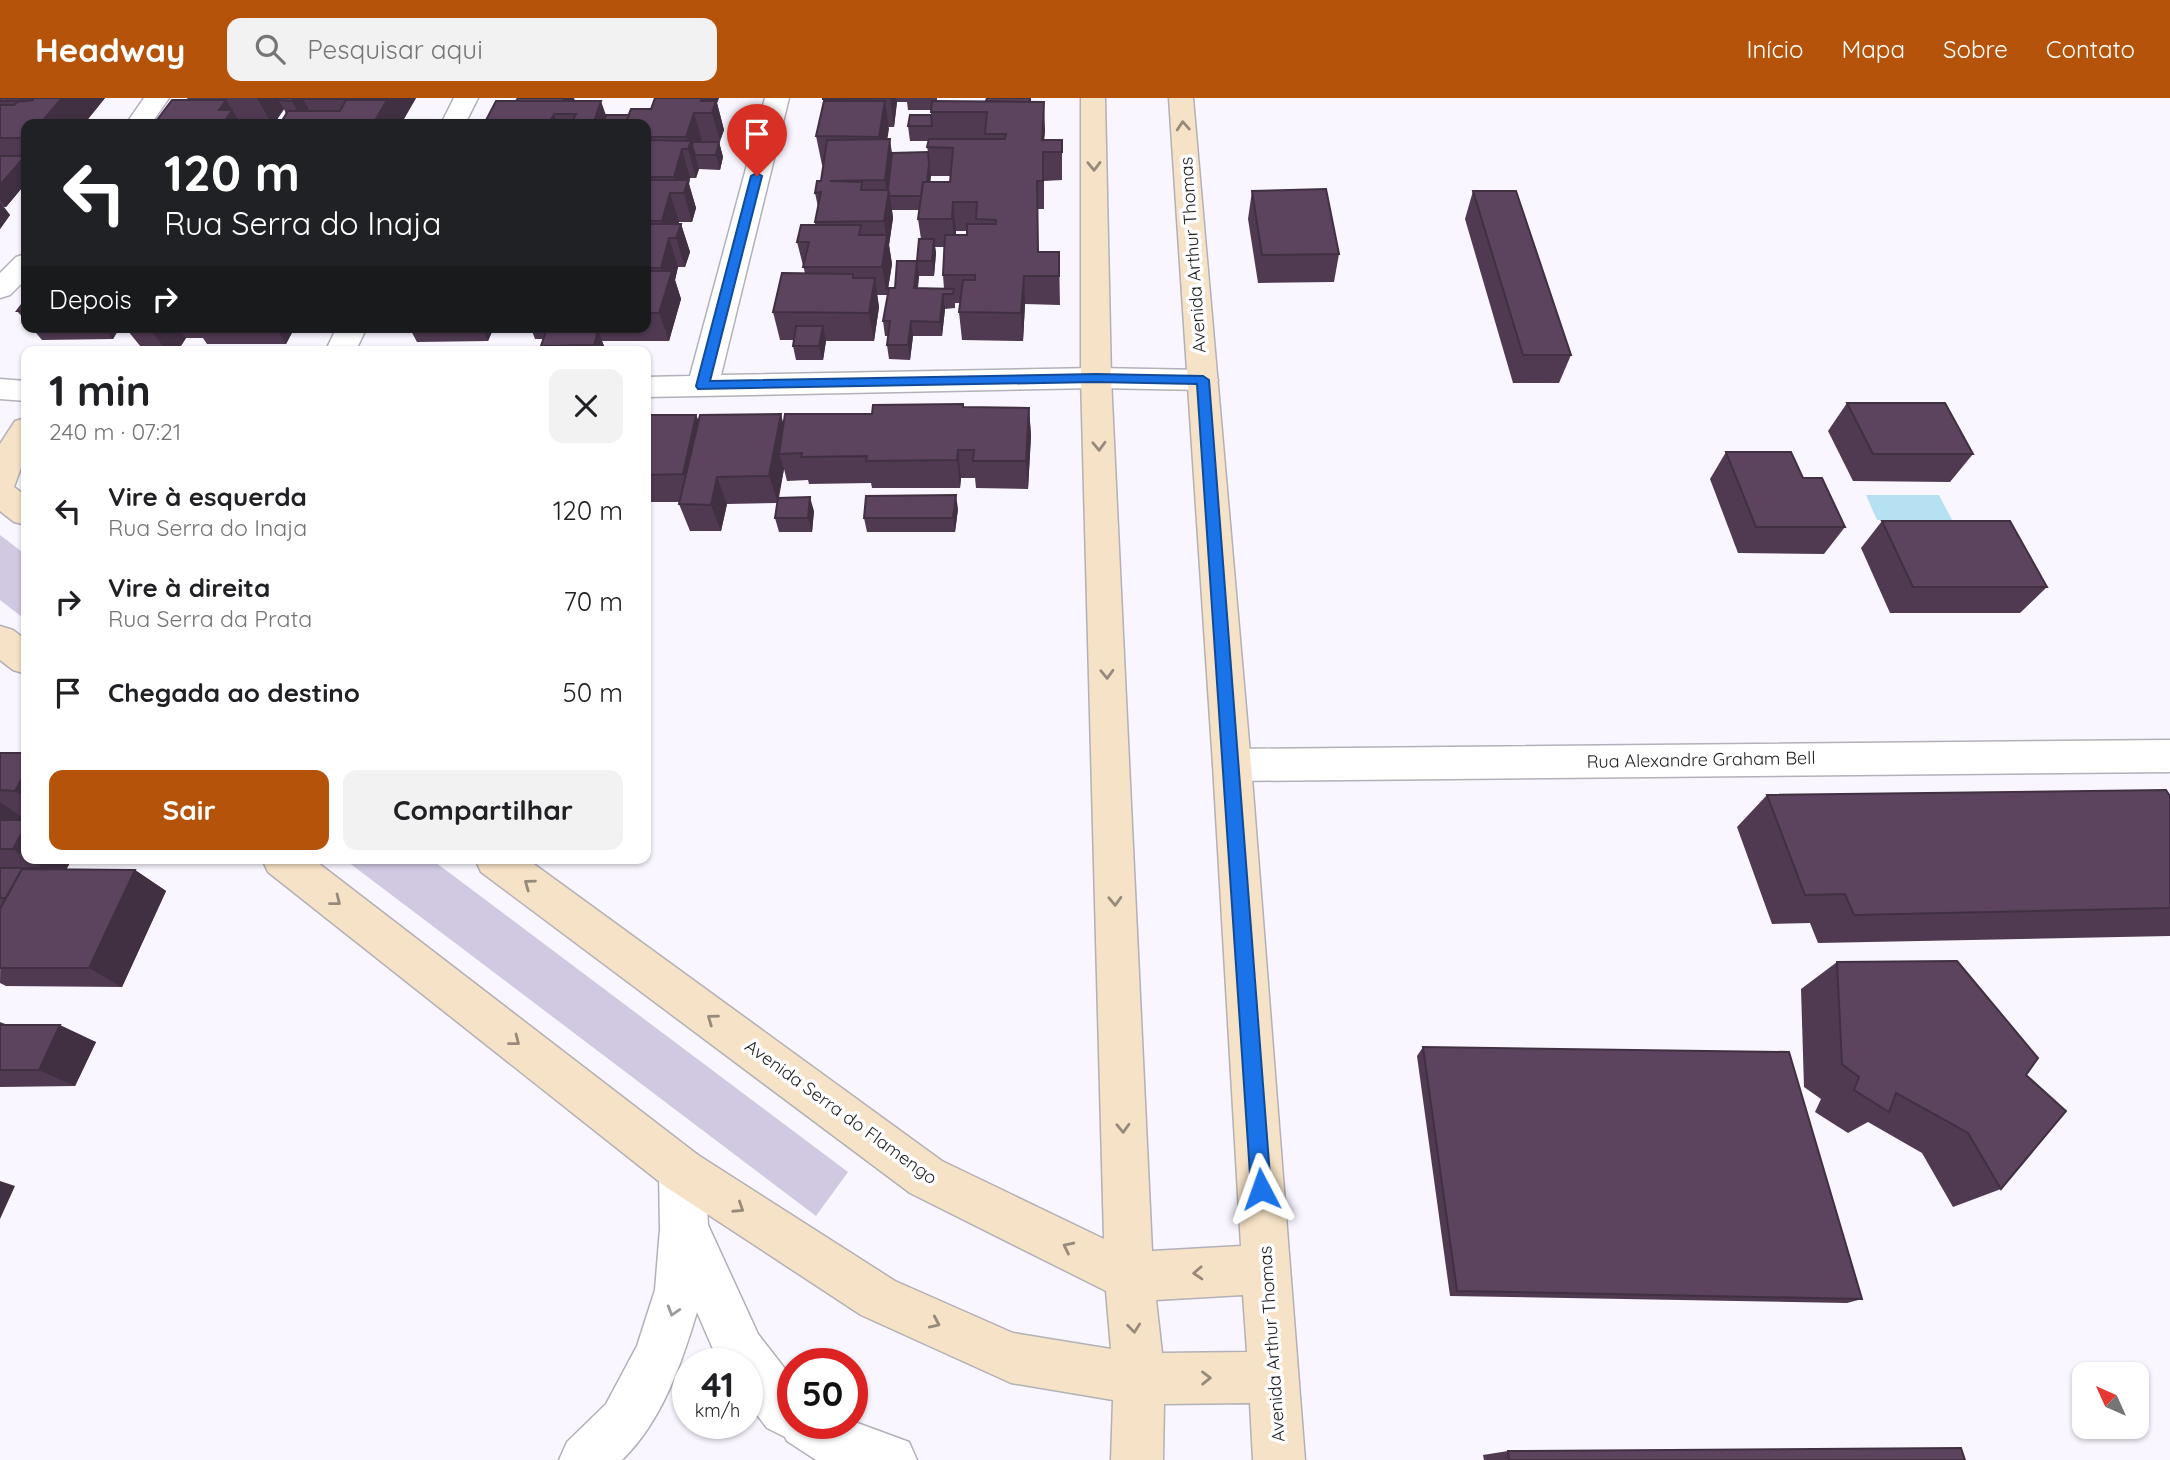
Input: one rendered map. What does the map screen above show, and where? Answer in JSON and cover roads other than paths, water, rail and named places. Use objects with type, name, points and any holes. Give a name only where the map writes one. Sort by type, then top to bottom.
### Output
[{"type":"main road","points":[[1093,98],[1096,378],[1129,1277],[1139,1379],[1137,1460]]},
{"type":"main road","name":"Avenida Arthur Thomas","points":[[1181,98],[1232,765],[1279,1460]]},
{"type":"main road","points":[[0,483],[7,459],[21,437]]},
{"type":"main road","points":[[0,494],[21,509]]},
{"type":"main road","points":[[0,640],[21,656]]},
{"type":"main road","points":[[288,864],[682,1171],[878,1298],[1012,1358],[1139,1379],[1273,1377]]},
{"type":"main road","name":"Avenida Serra do Flamengo","points":[[502,864],[926,1177],[1129,1277],[1266,1269]]},
{"type":"street","points":[[142,119],[157,98]]},
{"type":"street","points":[[456,119],[466,98]]},
{"type":"street","points":[[702,386],[777,98]]},
{"type":"street","points":[[0,289],[21,269]]},
{"type":"street","points":[[651,387],[1096,378],[1203,380]]},
{"type":"street","points":[[0,389],[21,391]]},
{"type":"street","name":"Rua Alexandre Graham Bell","points":[[1232,765],[2170,756]]},
{"type":"street","points":[[585,1460],[624,1422],[659,1356],[680,1290],[684,1229],[682,1171]]},
{"type":"street","points":[[684,1229],[740,1352],[777,1399]]},
{"type":"street","points":[[830,1439],[891,1460]]},
{"type":"water","points":[[1866,495],[1939,495],[1952,520],[1877,520]]}]
